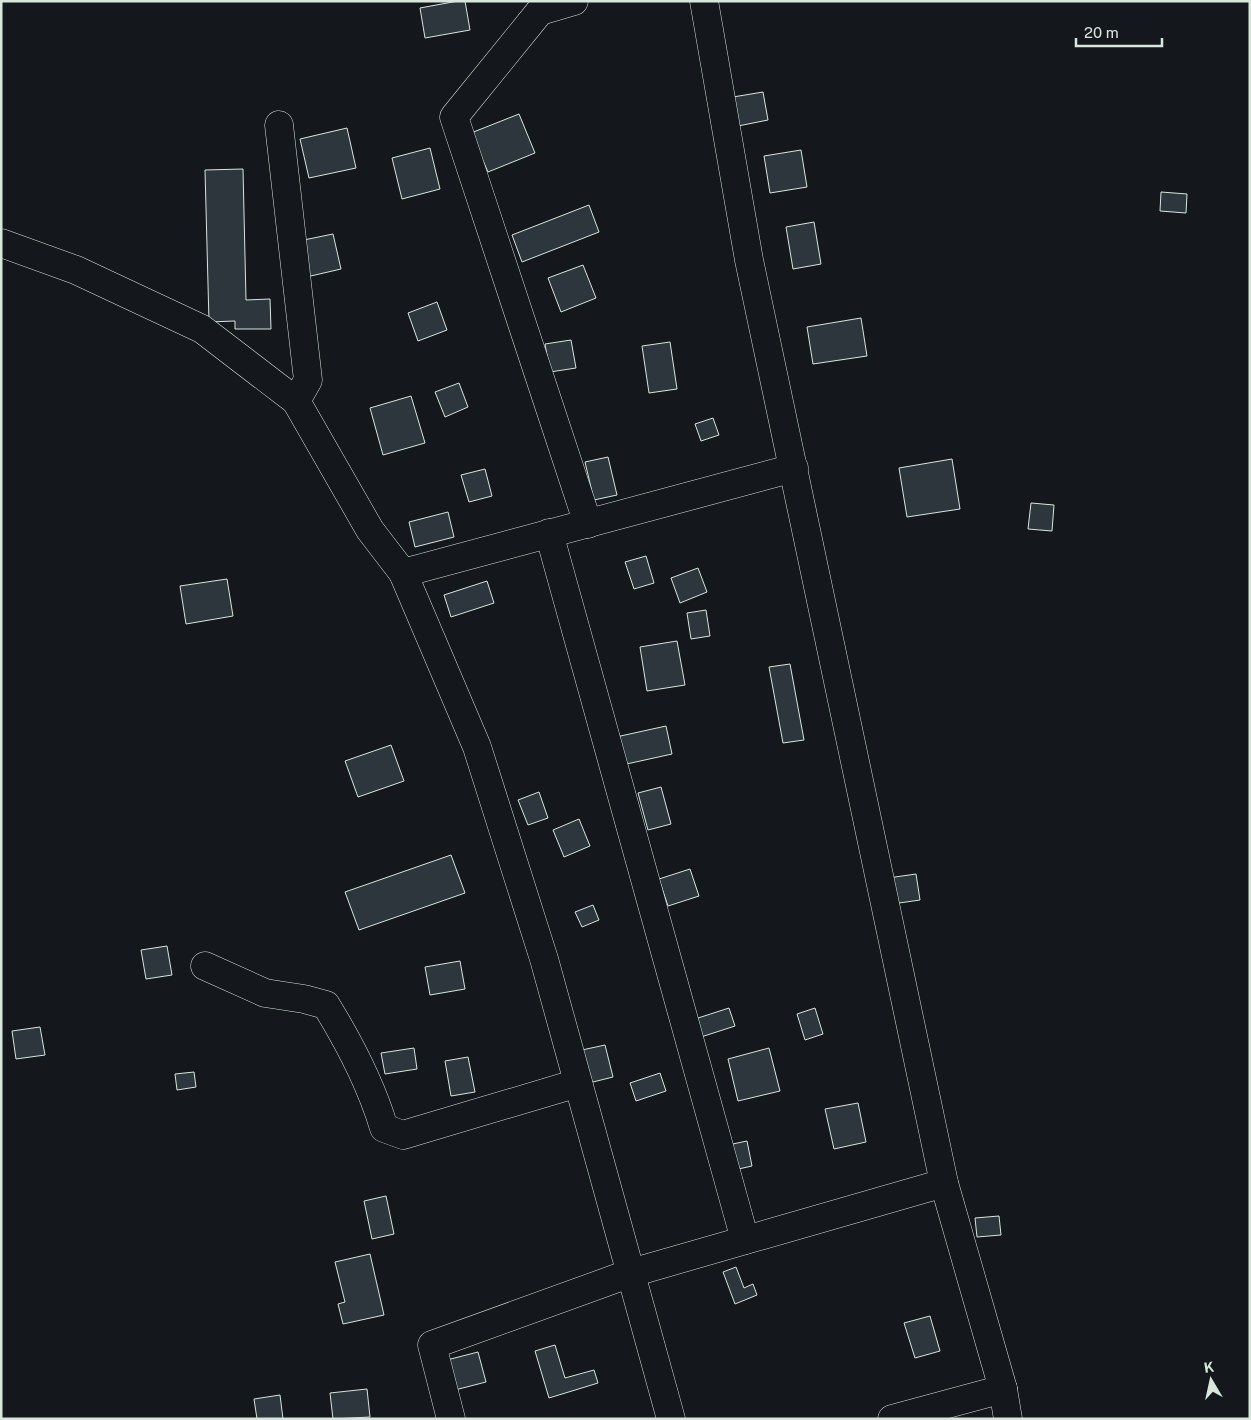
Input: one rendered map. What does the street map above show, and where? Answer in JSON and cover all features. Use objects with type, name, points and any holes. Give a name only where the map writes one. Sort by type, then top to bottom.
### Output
[{"type":"street","points":[[574,1],[540,11],[454,117],[588,524]]},
{"type":"street","points":[[704,1],[749,260],[944,1183],[1003,1389],[1008,1419]]},
{"type":"street","points":[[279,125],[308,380],[296,401]]},
{"type":"street","points":[[1,244],[76,270],[202,329],[296,401],[370,530],[403,573],[477,747],[544,959],[671,1419]]},
{"type":"street","points":[[403,573],[794,468]]},
{"type":"street","points":[[549,533],[746,1240]]},
{"type":"street","points":[[205,966],[265,993],[304,999],[326,1006],[342,1030],[374,1095],[384,1128],[403,1135],[578,1083]]},
{"type":"street","points":[[451,1419],[432,1345],[631,1274],[944,1183]]},
{"type":"street","points":[[892,1419],[1003,1389]]},
{"type":"building","points":[[465,1],[470,30],[425,38],[420,8]]},
{"type":"building","points":[[763,92],[768,120],[738,126],[733,97]]},
{"type":"building","points":[[519,114],[535,153],[488,172],[471,133]]},
{"type":"building","points":[[347,128],[356,168],[309,178],[300,139]]},
{"type":"building","points":[[430,148],[440,189],[402,199],[392,158]]},
{"type":"building","points":[[801,150],[807,187],[770,193],[764,156]]},
{"type":"building","points":[[243,169],[246,300],[270,299],[271,329],[235,329],[235,321],[209,322],[205,170]]},
{"type":"building","points":[[1161,192],[1187,194],[1186,213],[1160,211]]},
{"type":"building","points":[[589,205],[599,232],[522,262],[512,235]]},
{"type":"building","points":[[814,222],[821,264],[793,269],[786,227]]},
{"type":"building","points":[[333,234],[341,269],[302,278],[294,242]]},
{"type":"building","points":[[583,265],[596,298],[561,312],[548,278]]},
{"type":"building","points":[[437,302],[447,330],[418,341],[408,313]]},
{"type":"building","points":[[861,318],[867,356],[813,364],[807,327]]},
{"type":"building","points":[[571,340],[576,368],[550,372],[545,344]]},
{"type":"building","points":[[670,342],[677,389],[649,393],[642,346]]},
{"type":"building","points":[[459,383],[468,407],[445,417],[435,392]]},
{"type":"building","points":[[411,396],[425,443],[383,455],[370,408]]},
{"type":"building","points":[[713,418],[719,435],[701,441],[695,424]]},
{"type":"building","points":[[608,457],[617,495],[594,500],[585,462]]},
{"type":"building","points":[[952,459],[960,509],[907,517],[899,468]]},
{"type":"building","points":[[485,469],[492,496],[469,502],[461,475]]},
{"type":"building","points":[[1031,503],[1054,505],[1052,531],[1028,529]]},
{"type":"building","points":[[448,512],[454,537],[415,547],[409,522]]},
{"type":"building","points":[[646,556],[654,583],[634,589],[625,562]]},
{"type":"building","points":[[698,568],[707,592],[680,603],[671,578]]},
{"type":"building","points":[[227,579],[233,616],[186,624],[180,586]]},
{"type":"building","points":[[487,581],[494,603],[451,617],[444,595]]},
{"type":"building","points":[[706,610],[710,636],[691,639],[687,613]]},
{"type":"building","points":[[677,641],[685,685],[647,691],[640,647]]},
{"type":"building","points":[[790,664],[804,740],[783,743],[769,667]]},
{"type":"building","points":[[666,726],[672,754],[622,765],[616,737]]},
{"type":"building","points":[[391,745],[404,781],[358,797],[345,761]]},
{"type":"building","points":[[661,787],[671,824],[648,830],[638,793]]},
{"type":"building","points":[[539,792],[548,818],[528,825],[518,800]]},
{"type":"building","points":[[579,819],[590,846],[564,857],[553,830]]},
{"type":"building","points":[[451,855],[465,893],[359,930],[345,892]]},
{"type":"building","points":[[690,869],[699,896],[668,906],[659,879]]},
{"type":"building","points":[[916,874],[920,900],[892,904],[888,878]]},
{"type":"building","points":[[593,905],[599,920],[582,927],[575,912]]},
{"type":"building","points":[[167,946],[172,975],[146,979],[141,950]]},
{"type":"building","points":[[460,961],[465,989],[430,995],[425,967]]},
{"type":"building","points":[[729,1008],[735,1026],[701,1037],[695,1019]]},
{"type":"building","points":[[815,1008],[823,1034],[805,1040],[797,1014]]},
{"type":"building","points":[[40,1027],[45,1055],[16,1059],[12,1031]]},
{"type":"building","points":[[605,1045],[613,1077],[589,1083],[582,1050]]},
{"type":"building","points":[[414,1048],[417,1069],[385,1074],[381,1053]]},
{"type":"building","points":[[769,1048],[780,1091],[738,1101],[728,1059]]},
{"type":"building","points":[[468,1057],[475,1092],[451,1096],[445,1061]]},
{"type":"building","points":[[194,1072],[196,1087],[177,1090],[175,1074]]},
{"type":"building","points":[[660,1073],[666,1091],[636,1101],[630,1083]]},
{"type":"building","points":[[858,1103],[866,1142],[834,1149],[825,1109]]},
{"type":"building","points":[[747,1141],[752,1166],[734,1170],[728,1145]]},
{"type":"building","points":[[386,1196],[394,1234],[372,1239],[364,1201]]},
{"type":"building","points":[[999,1216],[1001,1235],[977,1237],[975,1218]]},
{"type":"building","points":[[370,1254],[384,1315],[343,1324],[338,1304],[345,1302],[335,1262]]},
{"type":"building","points":[[736,1267],[744,1288],[753,1284],[757,1295],[735,1304],[723,1272]]},
{"type":"building","points":[[930,1316],[940,1351],[915,1358],[904,1323]]},
{"type":"building","points":[[555,1345],[565,1378],[594,1370],[598,1383],[549,1398],[535,1351]]},
{"type":"building","points":[[478,1352],[486,1382],[451,1391],[443,1361]]},
{"type":"building","points":[[367,1389],[370,1417],[333,1419],[330,1393]]},
{"type":"building","points":[[280,1395],[283,1419],[257,1419],[254,1399]]}]
